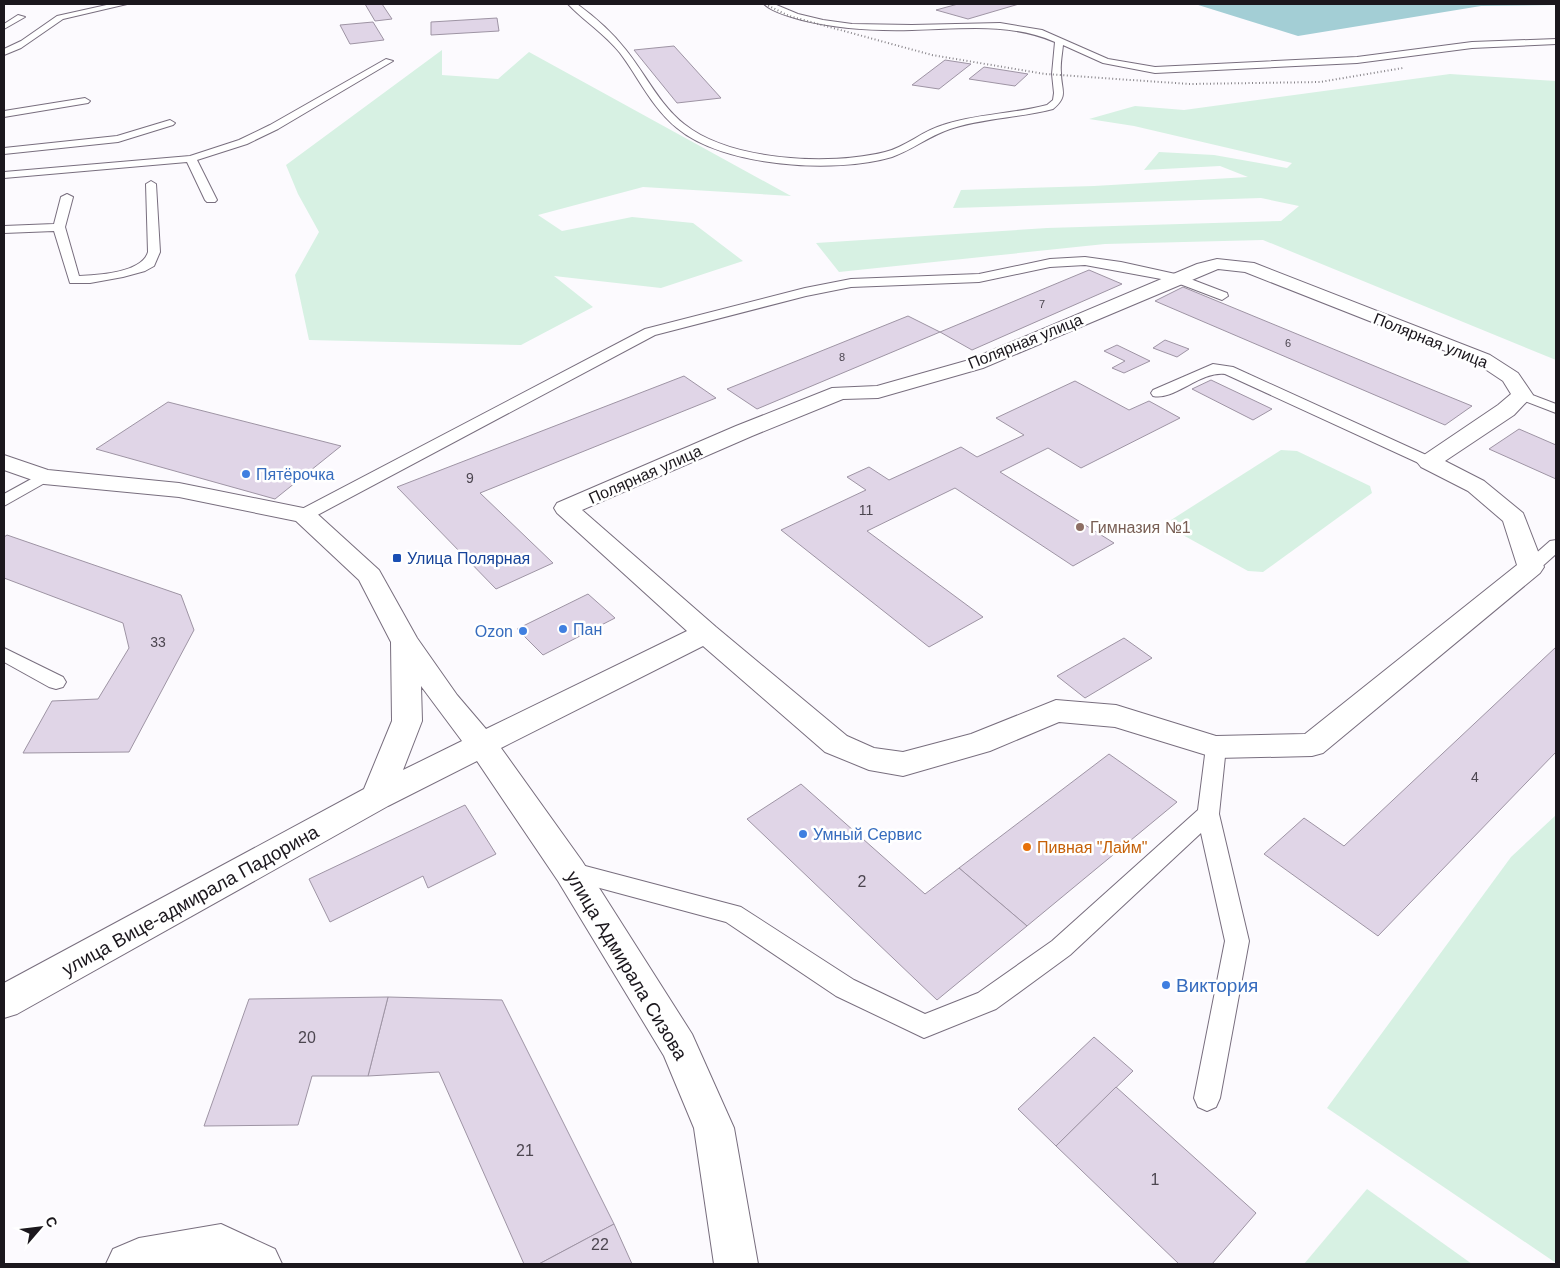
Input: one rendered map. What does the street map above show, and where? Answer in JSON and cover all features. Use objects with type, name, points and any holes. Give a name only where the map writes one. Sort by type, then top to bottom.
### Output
[{"type":"street","name":"Полярная улица","points":[[1522,395],[1511,377],[1483,359],[1248,267],[1217,264],[1176,278],[976,364],[878,392],[840,393],[744,430],[566,508],[706,633],[836,744],[869,759],[902,764],[979,743],[1056,711],[1116,716],[1216,747],[1312,744],[1531,567]]},
{"type":"street","points":[[1522,395],[1506,410],[1429,462],[1476,486],[1514,518],[1531,567]]},
{"type":"street","points":[[4,462],[44,477],[179,490],[304,516]]},
{"type":"street","name":"улица Адмирала Сизова","points":[[304,516],[370,576],[405,642],[447,702],[482,745],[570,871],[679,1046],[714,1128],[736,1264]]},
{"type":"street","points":[[377,797],[706,633]]},
{"type":"street","points":[[377,797],[407,721],[405,642]]},
{"type":"street","name":"улица Вице-адмирала Падорина","points":[[4,1002],[377,797]]},
{"type":"street","points":[[128,1264],[139,1260],[221,1246],[260,1264]]},
{"type":"lane","points":[[4,52],[26,43],[55,20],[86,10],[123,4]]},
{"type":"lane","points":[[572,4],[608,34],[665,112],[682,129],[719,147],[767,157],[815,162],[856,160],[889,154],[944,128],[974,120],[1050,107],[1058,101],[1059,93],[1056,74],[1059,40]]},
{"type":"lane","points":[[768,4],[786,13],[827,23],[888,27],[1000,25],[1039,32],[1106,61],[1155,70],[1357,60],[1472,45],[1556,42]]},
{"type":"lane","points":[[4,20],[17,19],[4,27]]},
{"type":"lane","points":[[4,174],[191,159],[243,142],[274,127],[389,61]]},
{"type":"lane","points":[[4,114],[85,101]]},
{"type":"lane","points":[[4,151],[118,139],[170,123]]},
{"type":"lane","points":[[191,159],[211,200]]},
{"type":"lane","points":[[66,197],[59,227],[74,280],[85,280],[147,266],[154,252],[151,184]]},
{"type":"lane","points":[[4,230],[59,227]]},
{"type":"lane","points":[[304,516],[650,332],[805,292],[850,283],[979,278],[1050,262],[1085,261],[1121,266],[1176,278],[1222,296]]},
{"type":"lane","points":[[1158,393],[1206,371],[1228,370],[1429,462]]},
{"type":"lane","points":[[1522,395],[1556,409]]},
{"type":"lane","points":[[4,501],[44,477]]},
{"type":"lane","points":[[1531,567],[1556,545]]},
{"type":"lane","points":[[4,654],[56,682]]},
{"type":"lane","points":[[1208,1098],[1237,941],[1208,814],[1216,747]]},
{"type":"lane","points":[[570,871],[733,914],[846,988],[924,1026],[987,1001],[1061,948],[1208,814]]},
{"type":"green space","points":[[442,50],[442,75],[498,79],[529,52],[791,196],[643,187],[538,215],[562,231],[632,217],[693,223],[743,261],[661,288],[554,276],[593,307],[521,345],[309,340],[295,275],[319,232],[298,194],[286,165]]},
{"type":"green space","points":[[1450,74],[1556,81],[1556,360],[1263,240],[1105,244],[839,272],[816,243],[1047,228],[1281,221],[1299,206],[1261,198],[953,208],[961,190],[1094,186],[1248,177],[1220,166],[1144,170],[1159,152],[1214,155],[1287,168],[1292,163],[1134,126],[1089,119],[1135,106],[1184,110]]},
{"type":"green space","points":[[1281,450],[1297,451],[1370,486],[1372,493],[1263,572],[1248,571],[1172,529],[1171,520]]},
{"type":"green space","points":[[1556,815],[1556,1263],[1327,1108],[1511,857]]},
{"type":"green space","points":[[1367,1189],[1472,1264],[1304,1264]]},
{"type":"water","points":[[1195,4],[1556,5],[1481,6],[1298,36]]},
{"type":"building","points":[[365,4],[382,4],[392,19],[375,21]]},
{"type":"building","points":[[958,4],[1019,4],[968,19],[936,10]]},
{"type":"building","points":[[497,18],[499,31],[431,35],[431,22]]},
{"type":"building","points":[[373,22],[384,40],[350,44],[340,25]]},
{"type":"building","points":[[674,46],[721,98],[677,103],[634,50]]},
{"type":"building","points":[[945,60],[971,64],[939,89],[912,85]]},
{"type":"building","points":[[984,67],[1028,74],[1015,86],[969,79]]},
{"type":"building","points":[[1089,270],[1122,284],[972,350],[940,332]]},
{"type":"building","points":[[1183,287],[1472,406],[1445,425],[1155,301]]},
{"type":"building","points":[[908,316],[940,332],[757,409],[727,389]]},
{"type":"building","points":[[1165,340],[1189,349],[1177,357],[1153,348]]},
{"type":"building","points":[[1117,345],[1150,361],[1124,373],[1112,368],[1125,361],[1104,351]]},
{"type":"building","points":[[684,376],[716,398],[480,493],[553,563],[496,589],[397,487]]},
{"type":"building","points":[[1211,380],[1272,409],[1253,420],[1192,389]]},
{"type":"building","points":[[1075,381],[1129,410],[1149,401],[1180,418],[1081,468],[1048,448],[1000,472],[1114,543],[1073,566],[955,488],[867,531],[983,617],[929,647],[781,530],[866,490],[847,477],[869,467],[889,480],[961,447],[977,457],[1024,435],[996,418]]},
{"type":"building","name":"Пятёрочка","points":[[168,402],[341,446],[275,499],[96,449]]},
{"type":"building","points":[[1519,429],[1556,445],[1556,479],[1489,449]]},
{"type":"building","points":[[7,535],[181,595],[194,630],[129,752],[23,753],[52,701],[98,699],[129,648],[123,623],[4,578],[4,537]]},
{"type":"building","points":[[588,594],[615,618],[543,655],[517,629]]},
{"type":"building","points":[[1124,638],[1152,658],[1085,698],[1057,676]]},
{"type":"building","points":[[1556,647],[1556,752],[1378,936],[1264,854],[1304,818],[1344,846]]},
{"type":"building","points":[[1109,754],[1177,802],[1027,926],[959,868]]},
{"type":"building","points":[[801,784],[925,894],[959,868],[1027,926],[937,1000],[747,819]]},
{"type":"building","points":[[465,805],[496,854],[428,888],[423,876],[330,922],[309,879]]},
{"type":"building","points":[[388,997],[502,1000],[614,1224],[539,1264],[524,1264],[439,1072],[368,1076]]},
{"type":"building","points":[[388,997],[368,1076],[312,1076],[298,1125],[204,1126],[249,999]]},
{"type":"building","points":[[1094,1037],[1133,1071],[1056,1146],[1018,1109]]},
{"type":"building","points":[[1116,1087],[1256,1213],[1212,1264],[1179,1264],[1056,1146]]},
{"type":"building","points":[[614,1224],[632,1264],[539,1264]]},
{"type":"railway","points":[[765,4],[789,16],[932,55],[1045,74],[1189,84],[1320,82],[1403,68]]},
{"type":"place","name":"Пятёрочка","points":[[246,474]]},
{"type":"place","name":"Гимназия №1","points":[[1080,527]]},
{"type":"place","name":"Улица Полярная","points":[[397,558]]},
{"type":"place","name":"Пан","points":[[563,629]]},
{"type":"place","name":"Ozon","points":[[523,631]]},
{"type":"place","name":"Умный Сервис","points":[[803,834]]},
{"type":"place","name":"Пивная \"Лайм\"","points":[[1027,847]]},
{"type":"place","name":"Виктория","points":[[1166,985]]}]
